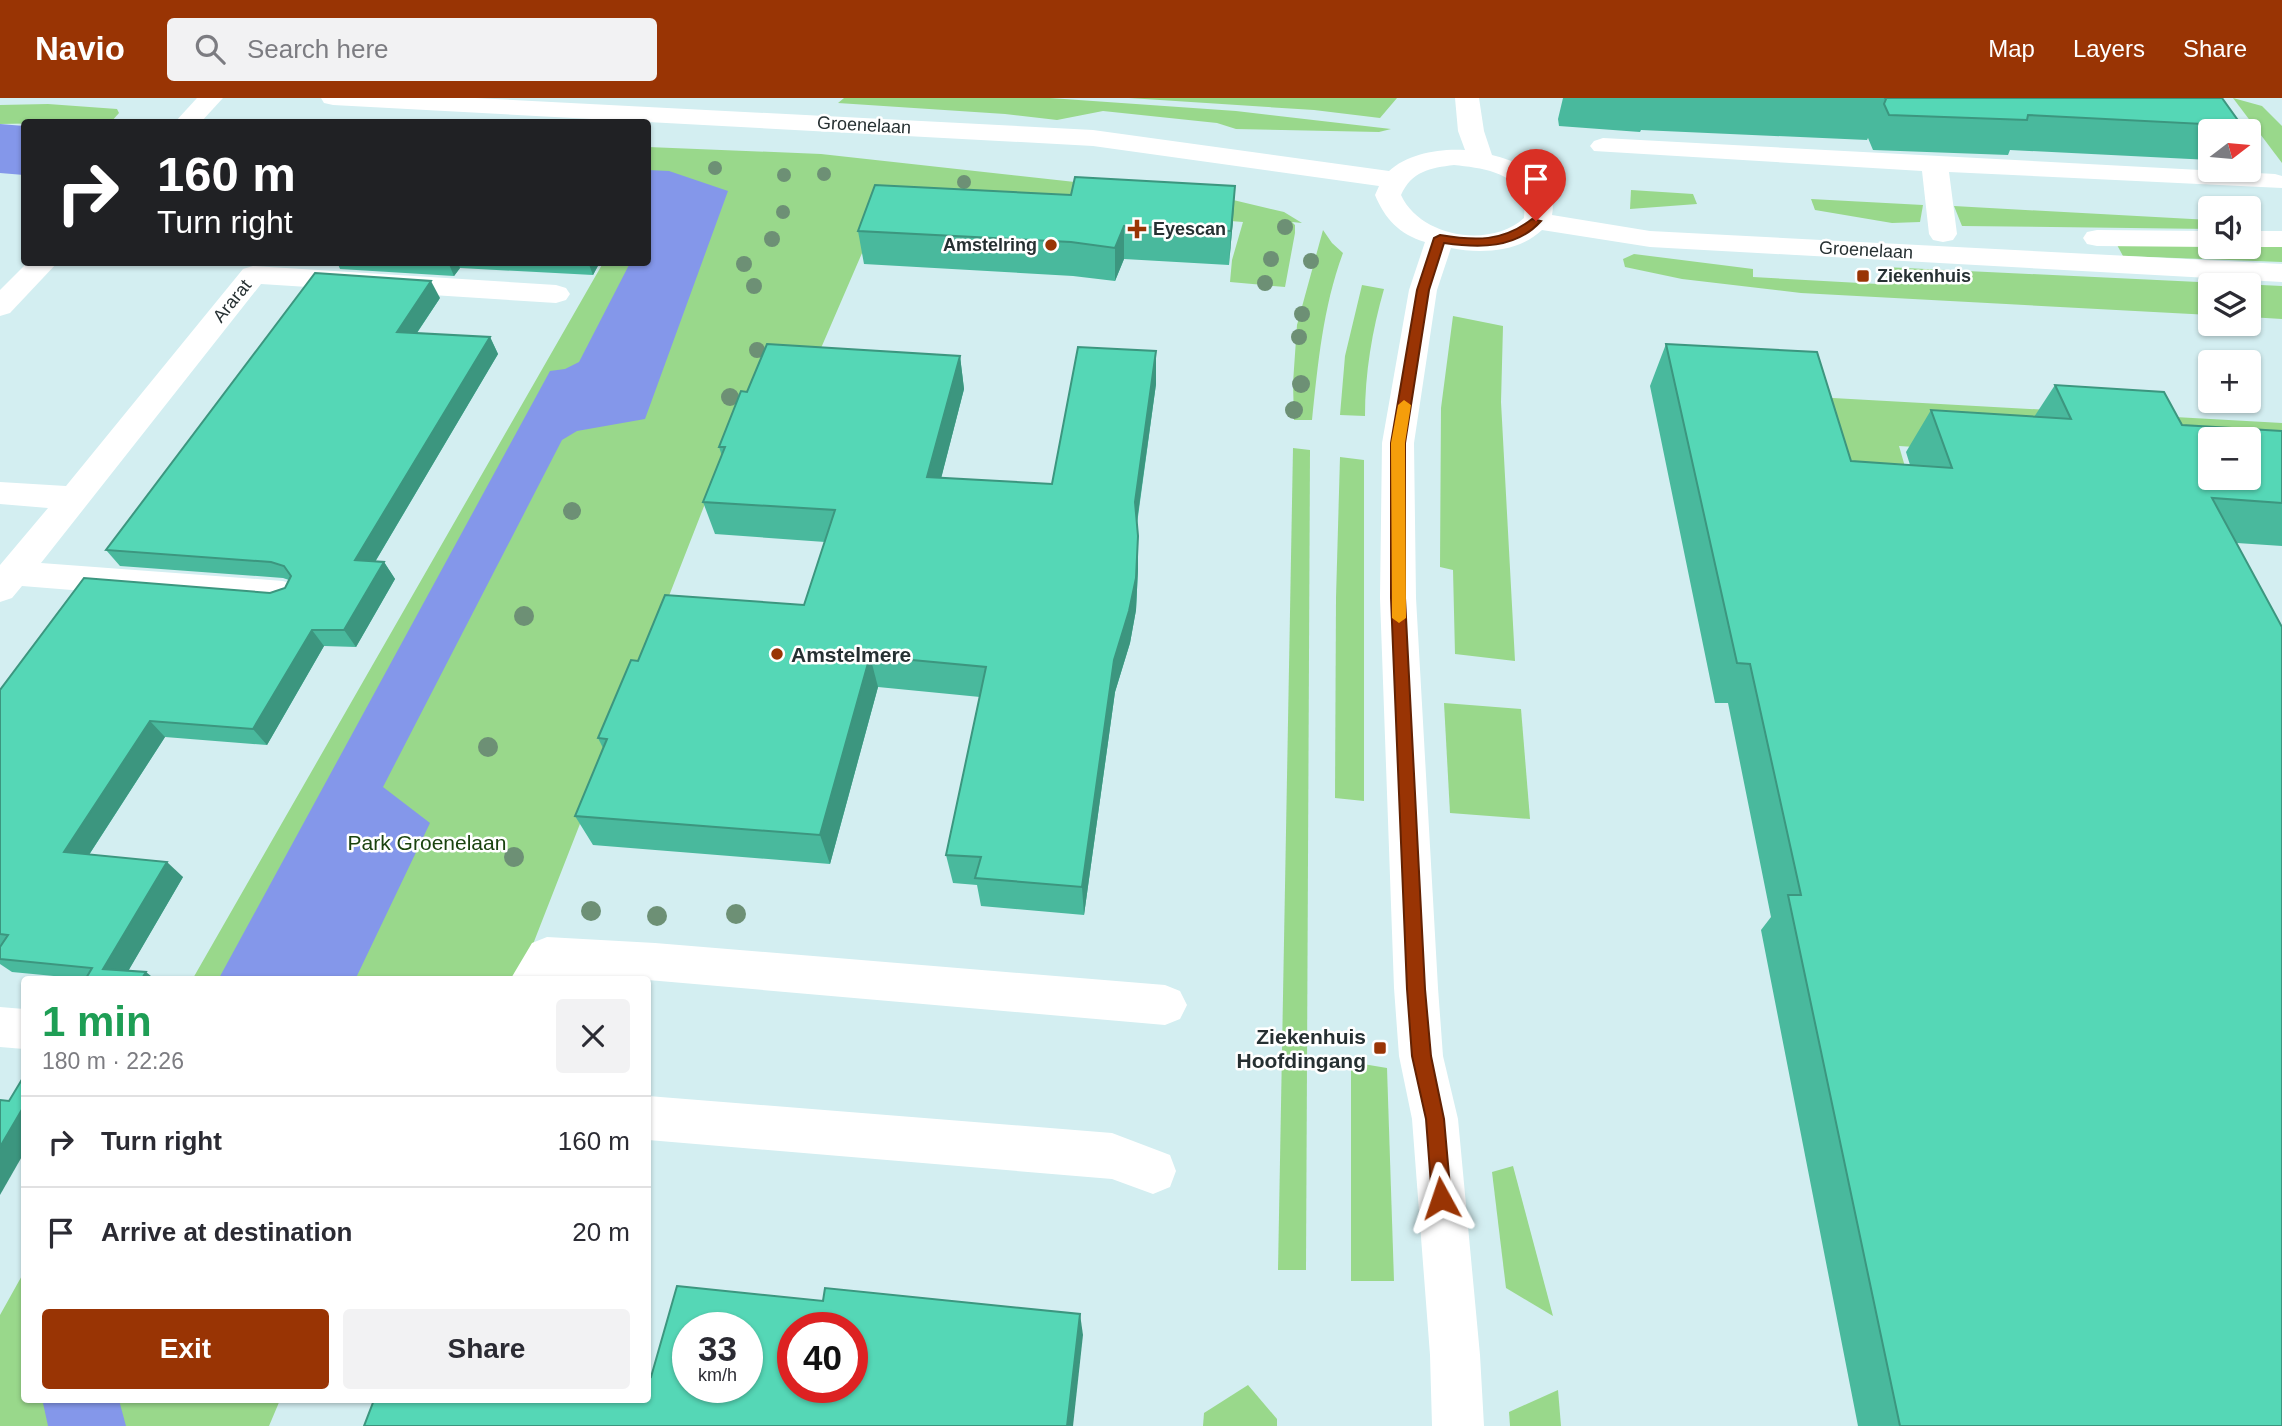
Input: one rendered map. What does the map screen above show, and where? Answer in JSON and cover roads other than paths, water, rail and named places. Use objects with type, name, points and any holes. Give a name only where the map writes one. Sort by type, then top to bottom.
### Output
[{"type":"street","points":[[190,119],[211,98]]},
{"type":"street","name":"Groenelaan","points":[[333,98],[1093,138],[1393,180]]},
{"type":"street","points":[[1467,98],[1471,131],[1481,160]]},
{"type":"street","points":[[1603,146],[1936,164],[2278,188]]},
{"type":"street","points":[[1428,160],[1481,160],[1522,177],[1535,189],[1538,212],[1521,234],[1497,242],[1469,243],[1440,238],[1413,228],[1395,212],[1388,195],[1393,180],[1407,168],[1428,160]]},
{"type":"street","name":"Groenelaan","points":[[1936,164],[1937,201],[1942,234]]},
{"type":"street","points":[[2261,166],[2278,188]]},
{"type":"street","name":"Groenelaan","points":[[1538,212],[2031,238],[2198,239]]},
{"type":"street","name":"Groenelaan","points":[[1538,212],[1650,239],[2282,273]]},
{"type":"street","points":[[1440,238],[1423,290],[1398,443],[1398,598],[1416,989],[1421,1056],[1435,1119],[1458,1426]]},
{"type":"street","points":[[2261,239],[2282,239]]},
{"type":"street","points":[[0,307],[40,266]]},
{"type":"street","name":"Ararat","points":[[74,498],[253,275],[556,293]]},
{"type":"street","points":[[0,493],[74,498]]},
{"type":"street","points":[[6,581],[74,498]]},
{"type":"street","points":[[6,581],[283,594]]},
{"type":"street","points":[[534,976],[547,956],[1165,1005]]},
{"type":"street","points":[[0,1027],[21,1029]]},
{"type":"street","points":[[651,1118],[1112,1156],[1153,1171]]},
{"type":"water","points":[[0,124],[21,126],[21,175],[0,173]]},
{"type":"water","points":[[651,170],[669,171],[728,191],[645,419],[577,431],[562,440],[383,787],[430,823],[357,976],[220,976],[550,371],[565,369],[579,362],[628,266],[651,266]]},
{"type":"water","points":[[43,1403],[120,1403],[126,1426],[48,1426]]},
{"type":"place","name":"Eyescan","points":[[1137,229]]},
{"type":"place","name":"Amstelring","points":[[1051,245]]},
{"type":"place","name":"Ziekenhuis","points":[[1863,276]]},
{"type":"place","name":"Amstelmere","points":[[777,654]]},
{"type":"place","name":"Ziekenhuis Hoofdingang","points":[[1380,1048]]},
{"type":"park label","name":"Park Groenelaan","points":[[427,842]]}]
